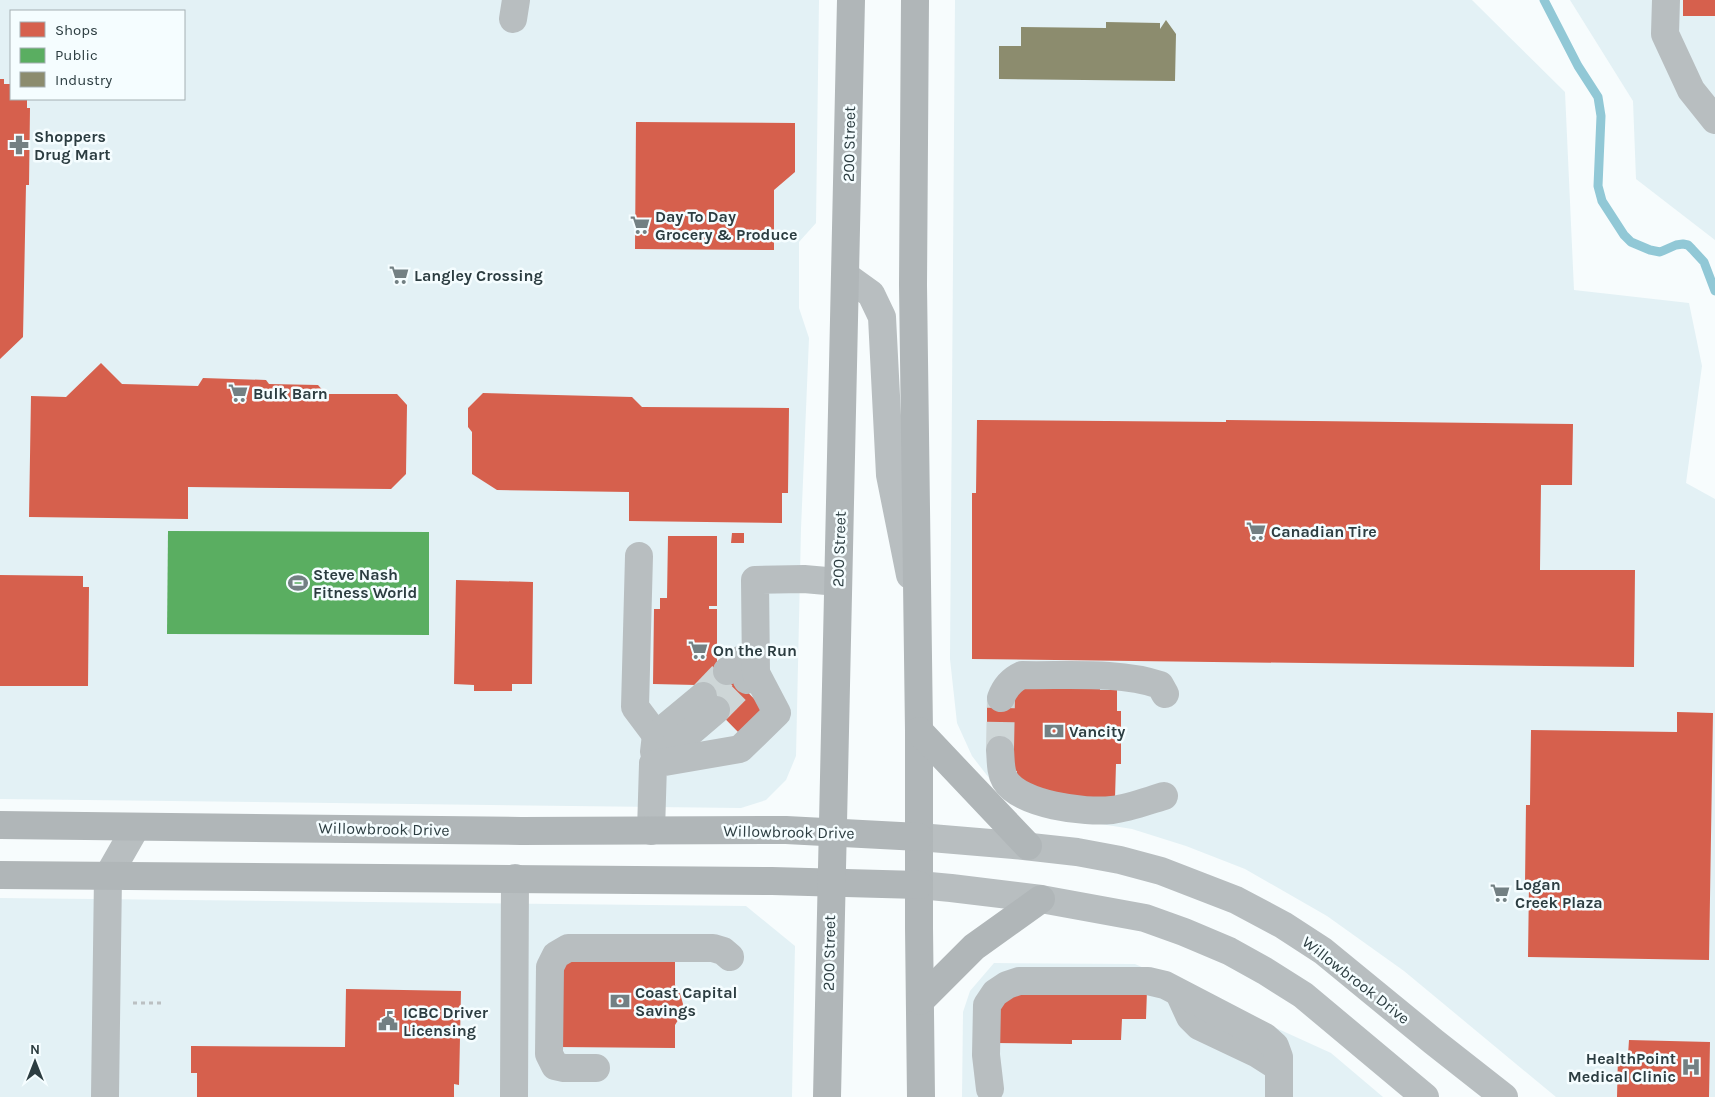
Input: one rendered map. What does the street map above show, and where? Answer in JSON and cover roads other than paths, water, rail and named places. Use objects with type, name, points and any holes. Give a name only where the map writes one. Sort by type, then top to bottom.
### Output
[{"type":"main road","name":"200 Street","points":[[827,1097],[831,832],[846,276],[851,0]]},
{"type":"main road","points":[[915,0],[913,285],[918,614],[921,1097]]},
{"type":"main road","points":[[919,731],[1028,846]]},
{"type":"main road","name":"Willowbrook Drive","points":[[0,825],[651,831],[786,830],[919,836]]},
{"type":"main road","points":[[0,875],[515,878],[919,885]]},
{"type":"main road","points":[[920,1002],[974,947],[1041,899]]},
{"type":"street","points":[[1666,0],[1665,34],[1691,90],[1715,120]]},
{"type":"street","points":[[846,276],[871,294],[882,318],[890,475],[918,614]]},
{"type":"street","points":[[639,556],[635,707],[656,735],[651,831]]},
{"type":"street","points":[[653,764],[740,749],[777,713],[741,676],[754,580],[804,579],[838,582]]},
{"type":"street","points":[[1000,698],[1012,680],[1022,675],[1109,676],[1160,685],[1165,694]]},
{"type":"street","points":[[653,764],[710,703],[656,735]]},
{"type":"street","points":[[1000,750],[1001,772],[1006,782],[1038,803],[1068,808],[1112,810],[1164,796]]},
{"type":"street","points":[[105,1097],[108,876],[136,827]]},
{"type":"street","name":"Willowbrook Drive","points":[[919,836],[1078,852],[1161,871],[1236,900],[1283,925],[1324,951],[1504,1097]]},
{"type":"street","points":[[514,1097],[515,878]]},
{"type":"street","points":[[919,885],[1041,899],[1145,918],[1184,932],[1229,951],[1302,995],[1425,1097]]},
{"type":"street","points":[[596,1068],[564,1068],[555,1066],[549,1054],[550,967],[556,955],[568,948],[713,948],[722,951],[730,957]]},
{"type":"street","points":[[990,1089],[986,1055],[987,1005],[995,994],[1007,985],[1019,981],[1148,981],[1165,985],[1179,992],[1265,1037],[1276,1046],[1279,1057],[1279,1097]]},
{"type":"waterway","points":[[1544,0],[1578,66],[1598,97],[1601,116],[1598,186],[1602,201],[1624,235],[1631,242],[1660,252],[1676,245],[1688,245],[1704,262],[1715,291]]},
{"type":"tunnel","points":[[703,696],[727,671]]},
{"type":"tunnel","points":[[716,710],[741,685]]},
{"type":"tunnel","points":[[1000,750],[1001,698]]},
{"type":"place","name":"Shoppers Drug Mart","points":[[19,145]]},
{"type":"place","name":"Day To Day Grocery & Produce","points":[[640,225]]},
{"type":"place","name":"Langley Crossing","points":[[399,275]]},
{"type":"place","name":"Bulk Barn","points":[[238,393]]},
{"type":"place","name":"Canadian Tire","points":[[1256,531]]},
{"type":"place","name":"Steve Nash Fitness World","points":[[298,583]]},
{"type":"place","name":"On the Run","points":[[698,650]]},
{"type":"place","name":"Vancity","points":[[1054,731]]},
{"type":"place","name":"Logan Creek Plaza","points":[[1500,893]]},
{"type":"place","name":"Coast Capital Savings","points":[[620,1001]]},
{"type":"place","name":"ICBC Driver Licensing","points":[[388,1021]]},
{"type":"place","name":"HealthPoint Medical Clinic","points":[[1691,1067]]}]
